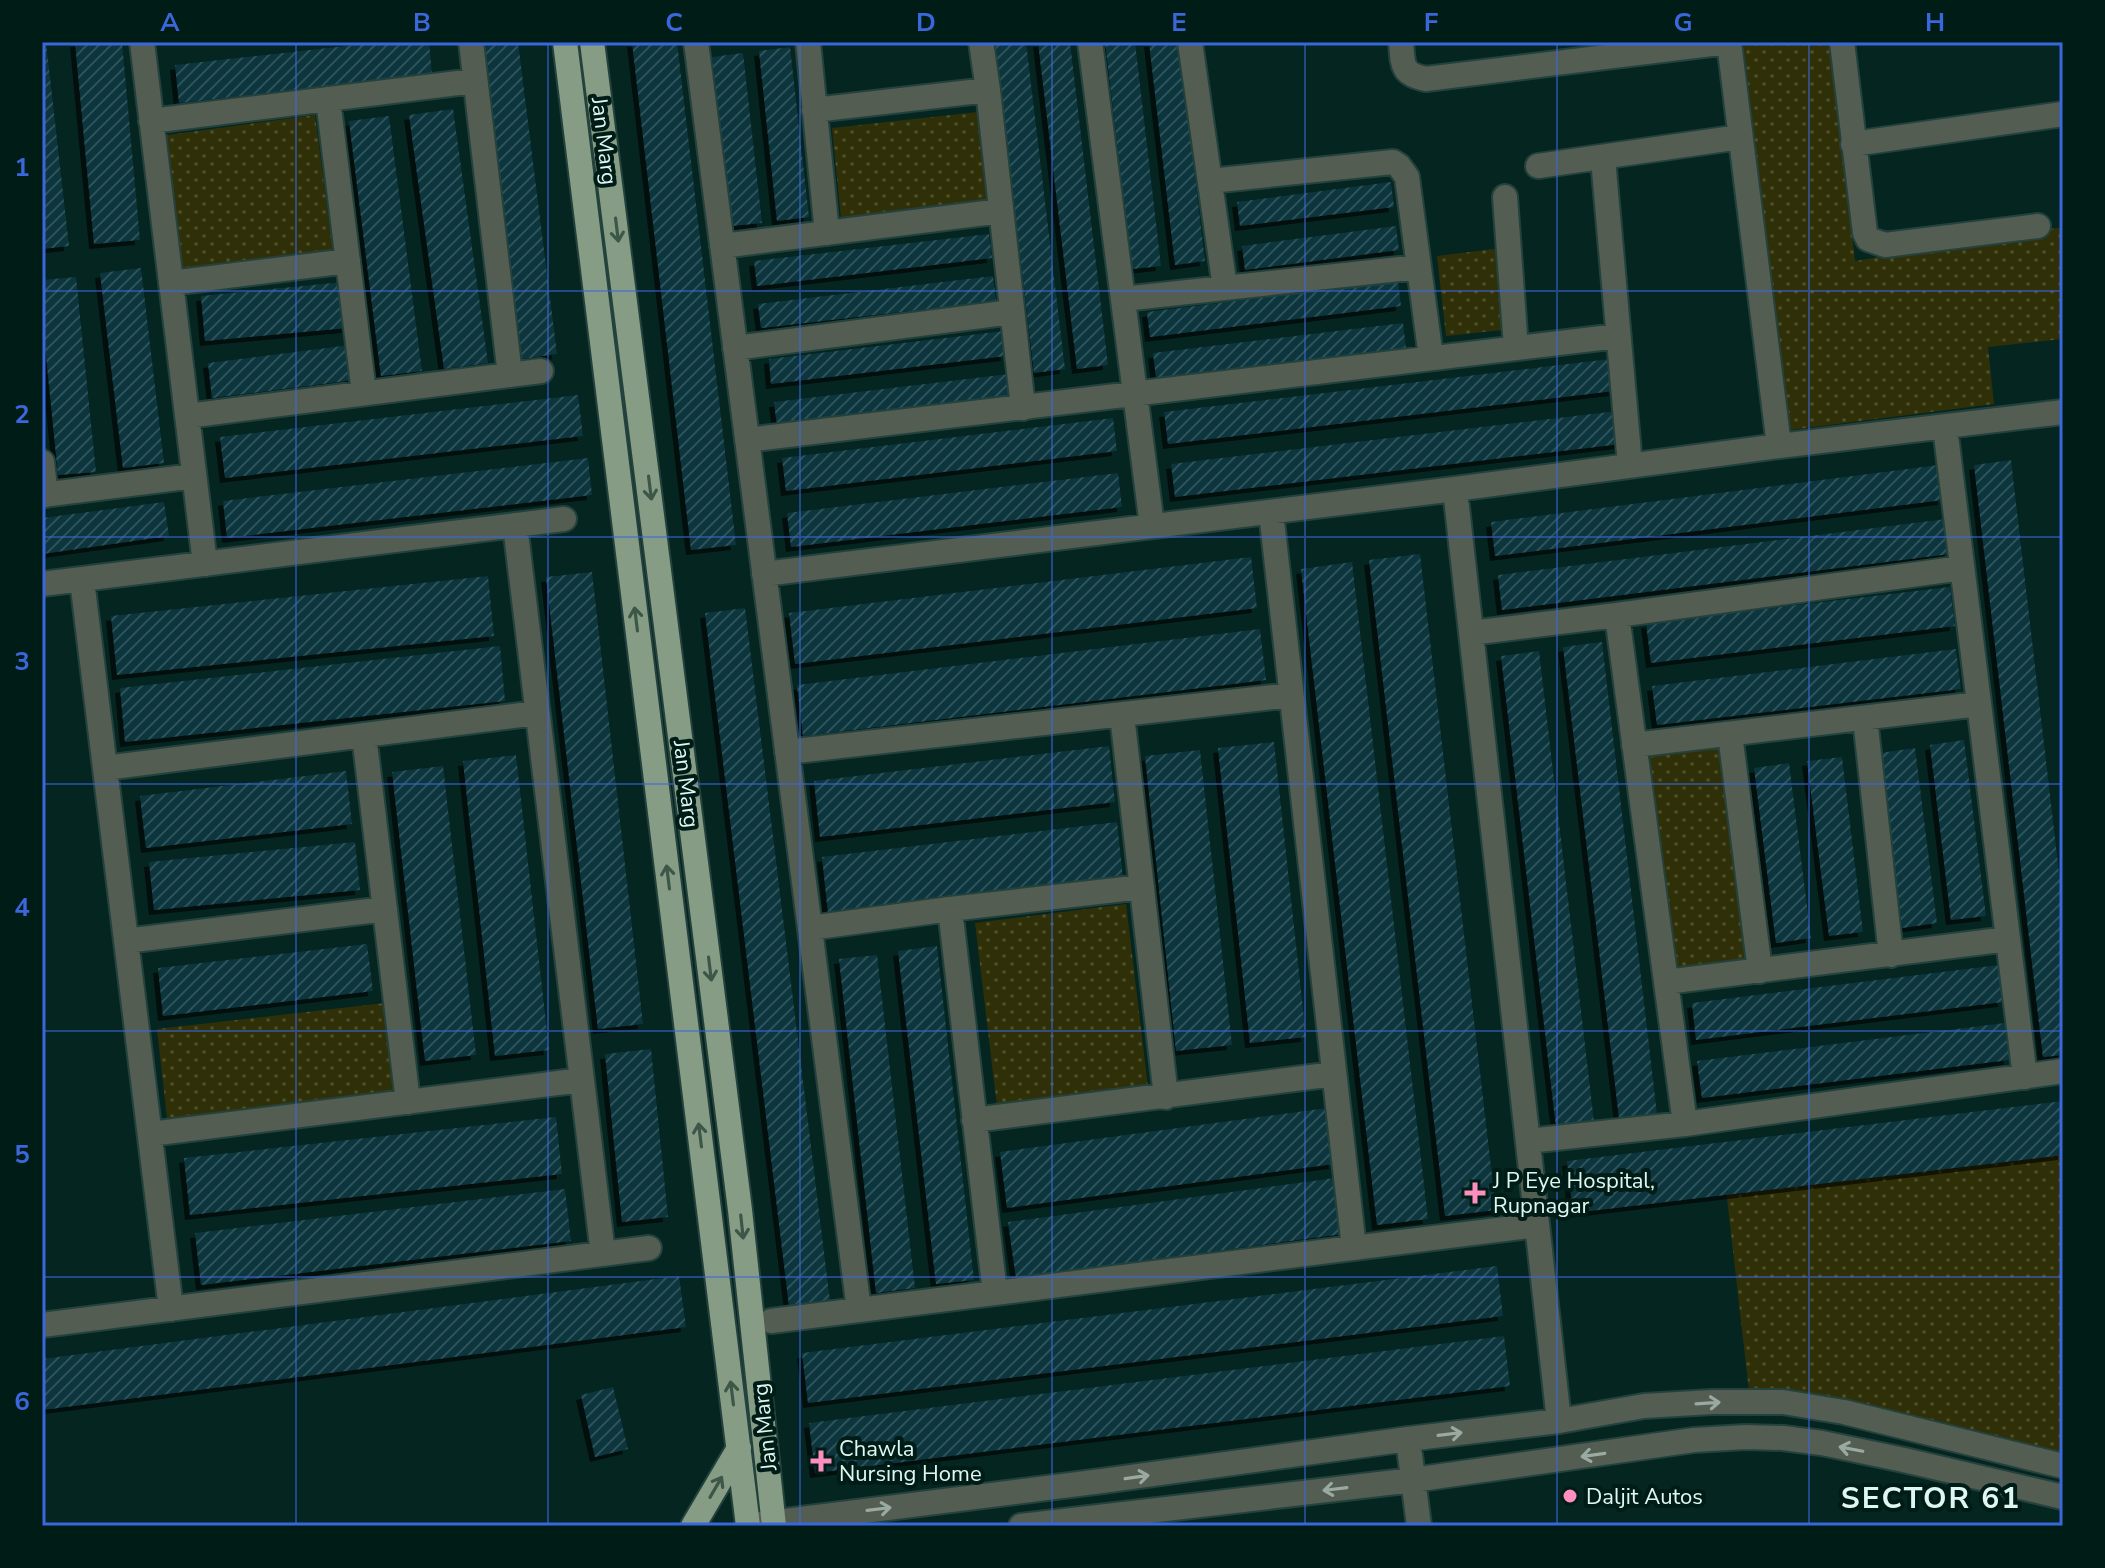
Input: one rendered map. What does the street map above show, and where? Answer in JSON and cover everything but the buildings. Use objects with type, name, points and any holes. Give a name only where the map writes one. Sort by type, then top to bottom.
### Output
[{"type":"main road","points":[[565,42],[748,1526]]},
{"type":"main road","name":"Jan Marg","points":[[592,42],[740,1210],[774,1524]]},
{"type":"main road","points":[[693,1526],[739,1448]]},
{"type":"street","points":[[142,42],[205,564]]},
{"type":"street","points":[[471,42],[510,375]]},
{"type":"street","points":[[696,42],[859,1310]]},
{"type":"street","points":[[808,42],[827,233]]},
{"type":"street","points":[[981,42],[1023,408]]},
{"type":"street","points":[[1090,42],[1152,526]]},
{"type":"street","points":[[1190,42],[1225,288]]},
{"type":"street","points":[[1401,42],[1406,70],[1413,76],[1426,79],[1728,42],[1779,446]]},
{"type":"street","points":[[1842,42],[1853,144],[1868,239],[1885,245],[2038,226]]},
{"type":"street","points":[[151,121],[474,81]]},
{"type":"street","points":[[814,110],[988,90]]},
{"type":"street","points":[[328,99],[364,393]]},
{"type":"street","points":[[1853,144],[2063,114]]},
{"type":"street","points":[[1538,166],[1740,137]]},
{"type":"street","points":[[1210,181],[1393,162],[1399,166],[1407,177],[1431,358]]},
{"type":"street","points":[[1604,170],[1630,465]]},
{"type":"street","points":[[1505,197],[1516,348]]},
{"type":"street","points":[[722,246],[1001,211]]},
{"type":"street","points":[[171,283],[348,261]]},
{"type":"street","points":[[1123,299],[1418,267]]},
{"type":"street","points":[[735,348],[1012,312]]},
{"type":"street","points":[[747,440],[1618,336]]},
{"type":"street","points":[[187,416],[541,371]]},
{"type":"street","points":[[764,574],[2063,412]]},
{"type":"street","points":[[1945,427],[2025,1077]]},
{"type":"street","points":[[42,462],[44,495],[194,476]]},
{"type":"street","points":[[1455,489],[1559,1421]]},
{"type":"street","points":[[1271,512],[1354,1248]]},
{"type":"street","points":[[42,584],[564,519]]},
{"type":"street","points":[[515,525],[603,1254]]},
{"type":"street","points":[[1471,633],[1962,568]]},
{"type":"street","points":[[82,580],[171,1309]]},
{"type":"street","points":[[1617,615],[1685,1124]]},
{"type":"street","points":[[787,752],[1291,695]]},
{"type":"street","points":[[1634,745],[1979,704]]},
{"type":"street","points":[[105,768],[537,713]]},
{"type":"street","points":[[1122,715],[1166,1097]]},
{"type":"street","points":[[1865,718],[1891,955]]},
{"type":"street","points":[[1730,734],[1760,971]]},
{"type":"street","points":[[364,735],[408,1102]]},
{"type":"street","points":[[810,928],[1142,887]]},
{"type":"street","points":[[126,941],[385,909]]},
{"type":"street","points":[[950,909],[995,1293]]},
{"type":"street","points":[[1666,982],[2008,939]]},
{"type":"street","points":[[1528,1141],[1685,1124],[2063,1071]]},
{"type":"street","points":[[974,1120],[1334,1074]]},
{"type":"street","points":[[150,1134],[582,1080]]},
{"type":"street","points":[[771,1321],[1537,1225]]},
{"type":"street","points":[[42,1325],[649,1248]]},
{"type":"street","points":[[748,1526],[1559,1421],[1644,1406],[1750,1400],[1844,1412],[2063,1466]]},
{"type":"street","points":[[1904,1460],[1911,1429]]},
{"type":"street","points":[[1021,1526],[1413,1480],[1694,1440],[1746,1437],[1822,1443],[2063,1497]]},
{"type":"street","points":[[1408,1439],[1419,1526]]},
{"type":"shaded area","points":[[1743,42],[1830,42],[1855,261],[2063,227],[2063,339],[1988,347],[1994,404],[1790,430]]},
{"type":"shaded area","points":[[978,112],[987,203],[841,219],[832,128]]},
{"type":"shaded area","points":[[315,115],[333,252],[177,273],[160,136]]},
{"type":"shaded area","points":[[1502,248],[1511,329],[1446,336],[1437,256]]},
{"type":"shaded area","points":[[1720,748],[1745,961],[1670,970],[1645,757]]},
{"type":"shaded area","points":[[1126,904],[1148,1087],[997,1106],[975,923]]},
{"type":"shaded area","points":[[385,1003],[395,1093],[167,1118],[157,1029]]},
{"type":"shaded area","points":[[2063,1141],[2063,1466],[1750,1400],[1726,1189]]},
{"type":"place","name":"J P Eye Hospital, Rupnagar","points":[[1475,1193]]},
{"type":"place","name":"Chawla Nursing Home","points":[[821,1461]]},
{"type":"place","name":"Daljit Autos","points":[[1570,1496]]},
{"type":"district","name":"SECTOR 61","points":[[1931,1498]]}]
